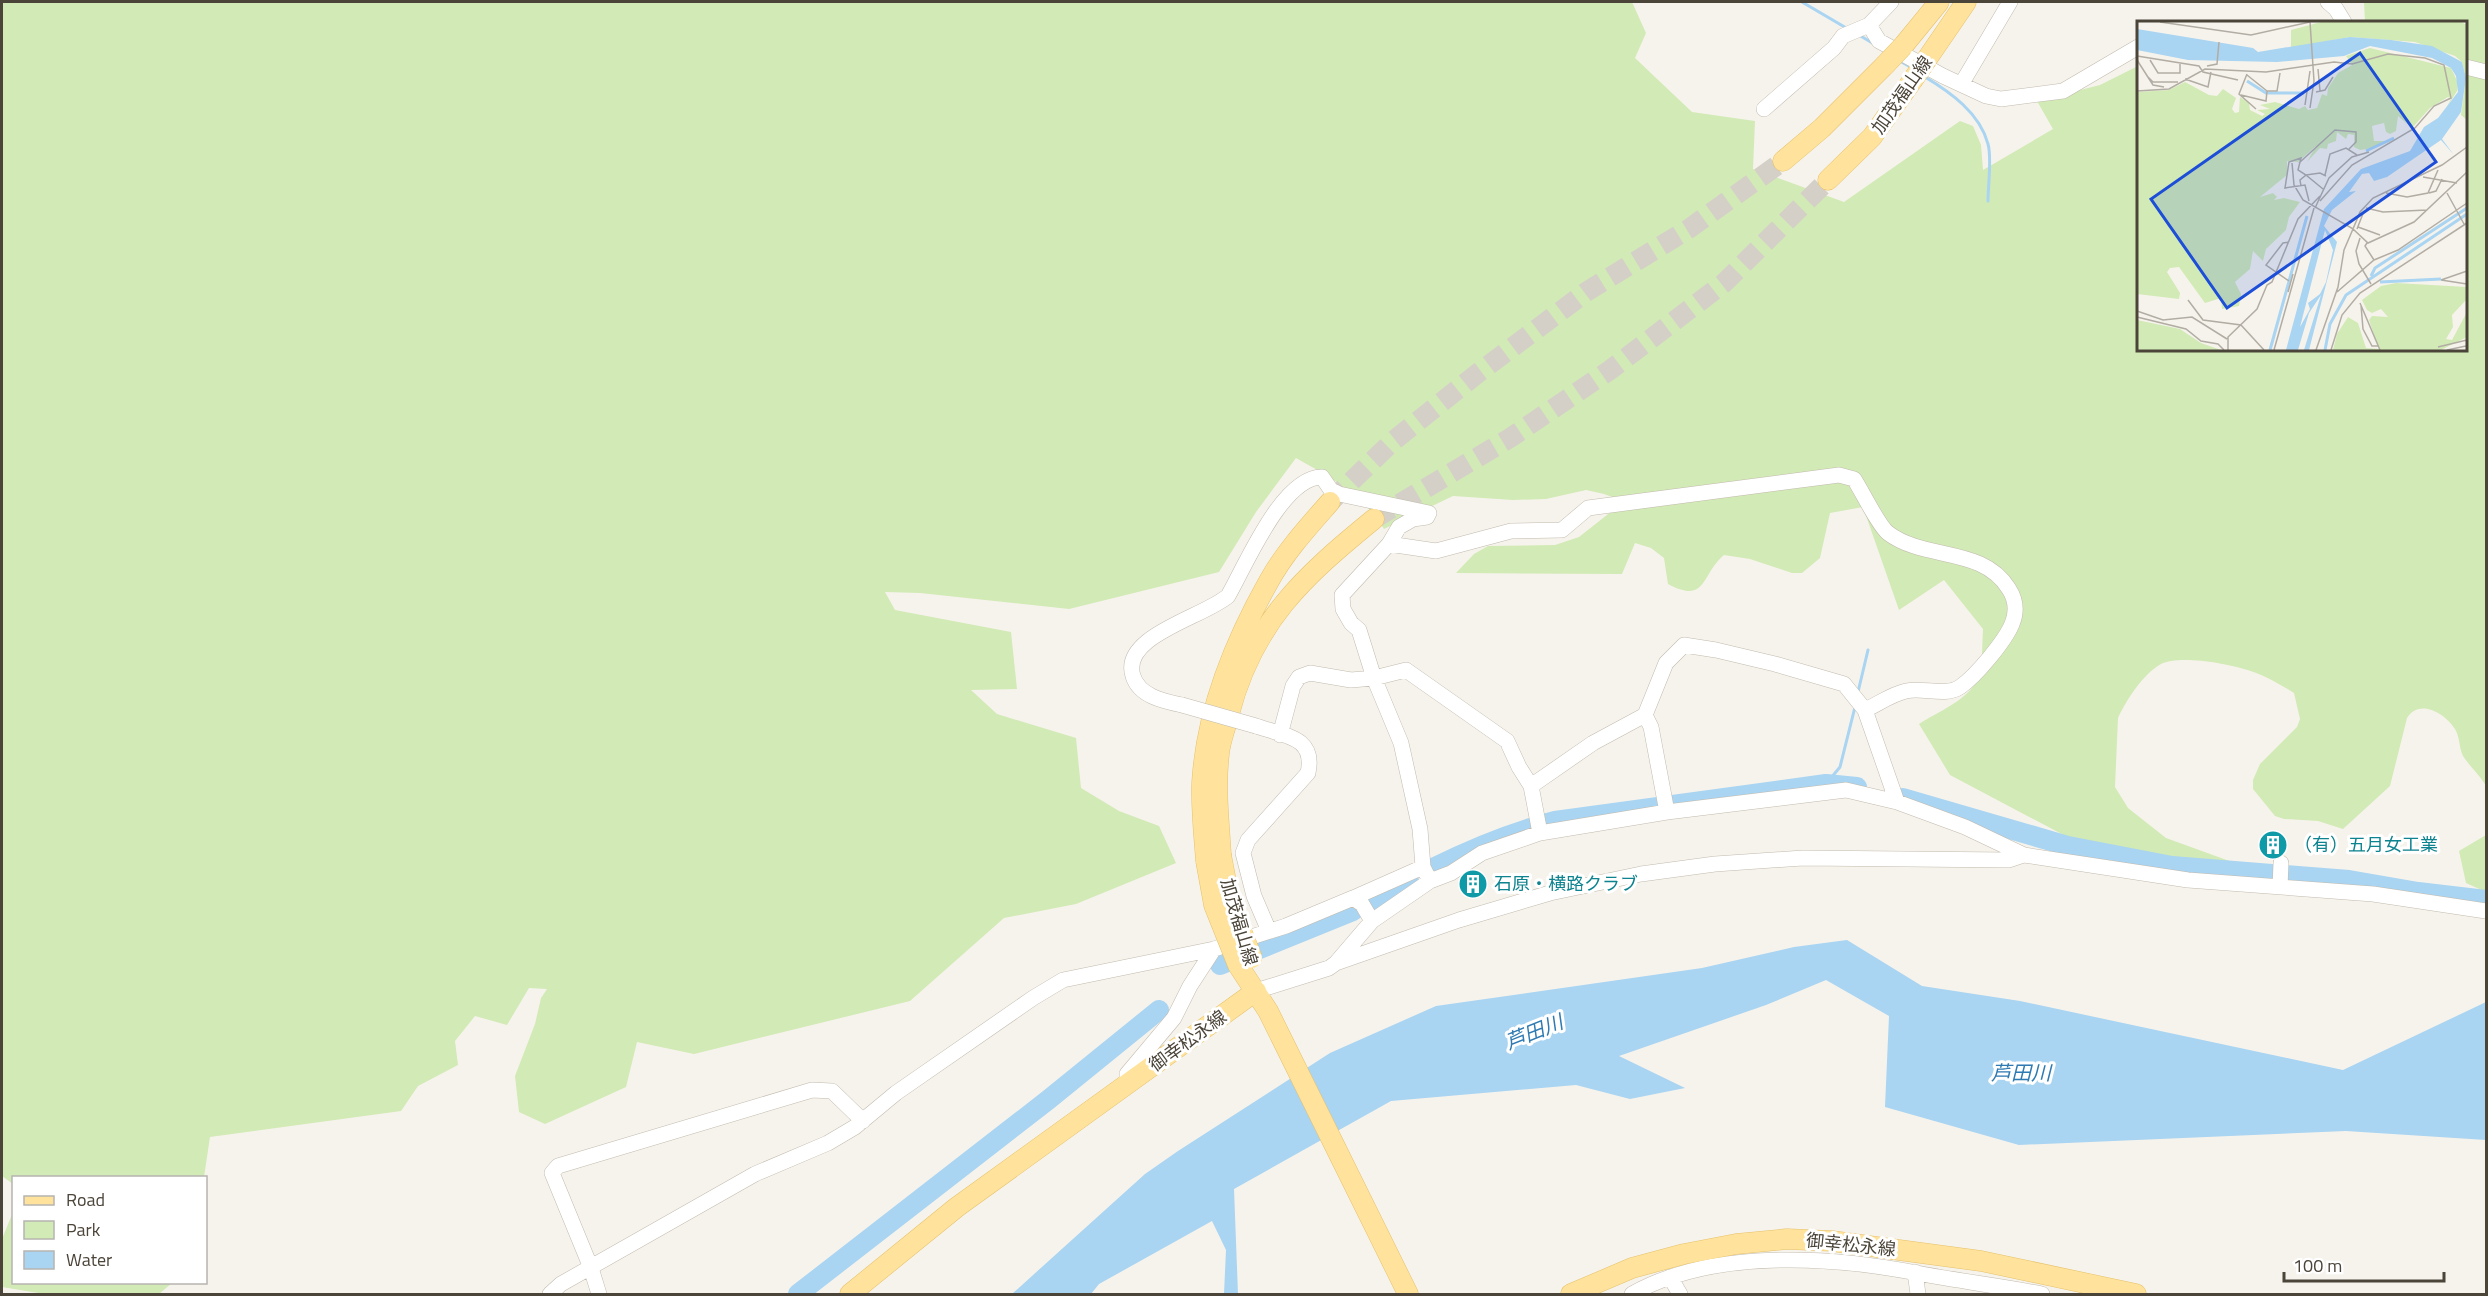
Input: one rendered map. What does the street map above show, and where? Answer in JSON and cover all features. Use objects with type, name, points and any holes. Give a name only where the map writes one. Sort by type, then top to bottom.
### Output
[{"type":"main road","name":"加茂福山線","points":[[1783,161],[1822,128],[1885,65],[1939,2]]},
{"type":"main road","name":"加茂福山線","points":[[1828,180],[1872,137],[1965,2]]},
{"type":"main road","name":"加茂福山線","points":[[1256,991],[1245,962],[1230,902],[1213,858],[1202,785],[1207,740],[1219,692],[1236,647],[1269,580],[1295,543],[1330,502]]},
{"type":"main road","name":"加茂福山線","points":[[1213,858],[1219,752],[1233,698],[1251,655],[1275,612],[1302,581],[1324,559],[1374,519]]},
{"type":"main road","name":"御幸松永線","points":[[849,1294],[957,1207],[1256,991]]},
{"type":"main road","points":[[1256,991],[1408,1294]]},
{"type":"main road","name":"御幸松永線","points":[[1571,1294],[1632,1268],[1684,1254],[1736,1244],[1787,1239],[1832,1241],[1981,1261],[2136,1294]]},
{"type":"street","points":[[1764,109],[1834,48],[1843,36],[1869,25],[1891,2]]},
{"type":"street","points":[[1962,83],[2010,2]]},
{"type":"street","points":[[2328,2],[2336,9],[2343,21]]},
{"type":"street","points":[[1869,25],[1879,41],[1943,76],[1986,96],[2001,99],[2063,91],[2137,48]]},
{"type":"street","points":[[2467,67],[2487,72]]},
{"type":"street","points":[[1389,544],[1436,551],[1511,531],[1562,530],[1588,508],[1839,475],[1854,479],[1887,532],[1909,545],[1947,553],[1986,566],[2002,577],[2012,594],[2017,613],[1997,649],[1959,688],[1940,692],[1918,689],[1904,691],[1859,703]]},
{"type":"street","points":[[1269,931],[1254,896],[1243,853],[1248,840],[1308,773],[1311,761],[1309,750],[1303,743],[1256,726],[1163,701],[1146,693],[1136,684],[1131,663],[1136,652],[1156,635],[1219,604],[1228,596],[1279,505],[1298,485],[1311,477],[1322,477],[1331,490],[1339,494],[1429,513],[1427,517],[1413,519],[1399,527],[1389,544],[1342,595],[1343,609],[1351,623],[1359,630],[1374,678],[1401,743],[1420,830],[1423,867],[1430,881]]},
{"type":"street","points":[[1531,786],[1593,743],[1645,715],[1666,663],[1684,645],[1726,652],[1844,684],[1859,703],[1897,802]]},
{"type":"street","points":[[1280,735],[1293,686],[1299,677],[1310,673],[1351,680],[1374,678],[1406,670],[1507,741],[1518,767],[1531,786],[1539,828]]},
{"type":"street","points":[[1645,715],[1651,727],[1667,812]]},
{"type":"street","points":[[1336,963],[1372,921],[1430,881],[1451,873],[1482,853],[1539,828],[1846,790],[1897,802],[1965,827],[2024,855],[2188,880],[2373,894],[2487,911]]},
{"type":"street","points":[[1256,991],[1320,972],[1336,963],[1459,920],[1550,893],[1641,874],[1714,864],[1803,858],[2009,860],[2024,855]]},
{"type":"street","points":[[2280,887],[2281,863]]},
{"type":"street","points":[[550,1294],[561,1284],[755,1174],[828,1143],[863,1121],[896,1094],[1023,1004],[1063,980],[1214,949],[1269,931],[1423,867]]},
{"type":"street","points":[[1353,898],[1362,904],[1372,921]]},
{"type":"street","points":[[1127,1086],[1127,1074],[1174,1018],[1190,986],[1214,949]]},
{"type":"street","points":[[599,1294],[552,1173],[558,1166],[812,1090],[832,1091],[863,1121]]},
{"type":"street","points":[[1832,1241],[1848,1252],[1893,1263],[1911,1271],[1918,1294]]},
{"type":"street","points":[[1632,1294],[1652,1283],[1670,1277],[1724,1265],[1833,1260],[2042,1294]]},
{"type":"street","points":[[1597,1294],[1632,1268]]},
{"type":"street","points":[[1670,1277],[1680,1294]]},
{"type":"green space","points":[[2,2],[1632,2],[1646,33],[1635,58],[1692,112],[1755,121],[1753,169],[1844,202],[1960,121],[1973,126],[1981,145],[1983,170],[2053,129],[2037,101],[2100,85],[2137,66],[2137,351],[2467,351],[2467,21],[2365,21],[2364,2],[2486,2],[2486,786],[2463,756],[2457,732],[2451,723],[2439,713],[2425,708],[2412,712],[2407,718],[2390,786],[2343,829],[2318,821],[2284,819],[2275,816],[2253,789],[2253,780],[2260,764],[2297,727],[2300,719],[2294,693],[2264,676],[2236,667],[2214,662],[2169,661],[2154,668],[2142,680],[2118,718],[2115,787],[2128,808],[2166,838],[2246,867],[2244,881],[2071,839],[1950,775],[1919,724],[1953,704],[1974,685],[1981,665],[1983,629],[1944,580],[1899,610],[1863,507],[1830,513],[1820,558],[1802,573],[1792,573],[1750,559],[1724,555],[1697,589],[1681,590],[1668,584],[1664,558],[1651,548],[1635,543],[1622,574],[1456,573],[1474,554],[1488,546],[1555,545],[1579,537],[1612,511],[1617,504],[1612,497],[1586,490],[1546,499],[1513,500],[1453,496],[1384,529],[1366,506],[1345,488],[1296,458],[1256,512],[1219,572],[1069,609],[920,593],[885,592],[895,610],[1011,632],[1017,689],[971,690],[997,714],[1076,738],[1081,788],[1119,811],[1159,826],[1176,863],[1076,904],[1004,918],[910,1001],[694,1054],[637,1042],[626,1087],[545,1124],[519,1112],[515,1076],[535,1024],[541,998],[547,989],[529,988],[507,1025],[475,1016],[455,1041],[458,1065],[418,1086],[401,1111],[210,1137],[204,1176],[12,1176],[12,1183],[2,1176]]},
{"type":"green space","points":[[2486,835],[2486,892],[2466,883],[2459,851]]},
{"type":"green space","points":[[12,1214],[12,1284],[171,1284],[159,1294],[44,1294],[2,1287],[2,1239]]},
{"type":"water","name":"芦田川","points":[[1847,940],[1922,986],[2020,1001],[2343,1070],[2486,1002],[2486,1140],[2346,1131],[2019,1145],[1885,1107],[1889,1016],[1826,980],[1766,1005],[1619,1056],[1685,1088],[1630,1099],[1576,1085],[1391,1101],[1234,1189],[1238,1294],[1224,1294],[1226,1250],[1212,1221],[1099,1284],[1091,1294],[1012,1294],[1145,1174],[1178,1151],[1330,1053],[1436,1006],[1702,968],[1794,947]]},
{"type":"waterway","points":[[1802,2],[1848,29]]},
{"type":"waterway","points":[[1859,35],[1874,44]]},
{"type":"waterway","points":[[1900,61],[1912,68]]},
{"type":"waterway","points":[[1925,77],[1963,104],[1984,133],[1990,157],[1988,201]]},
{"type":"waterway","points":[[1858,692],[1868,650]]},
{"type":"waterway","points":[[1826,784],[1840,767],[1855,707]]},
{"type":"waterway","points":[[1433,868],[1493,841],[1555,821],[1826,784],[1857,787]]},
{"type":"waterway","points":[[1903,798],[2068,846],[2172,866],[2349,880],[2418,892],[2486,900]]},
{"type":"waterway","points":[[1372,902],[1409,881]]},
{"type":"waterway","points":[[1220,965],[1353,911]]},
{"type":"waterway","points":[[798,1294],[1048,1100],[1159,1010]]},
{"type":"tunnel","points":[[1330,502],[1392,442],[1478,373],[1586,292],[1690,228],[1783,161]]},
{"type":"tunnel","points":[[1374,519],[1510,438],[1610,370],[1724,283],[1828,180]]},
{"type":"place","name":"（有）五月女工業","points":[[2273,845]]},
{"type":"place","name":"石原・横路クラブ","points":[[1473,884]]}]
